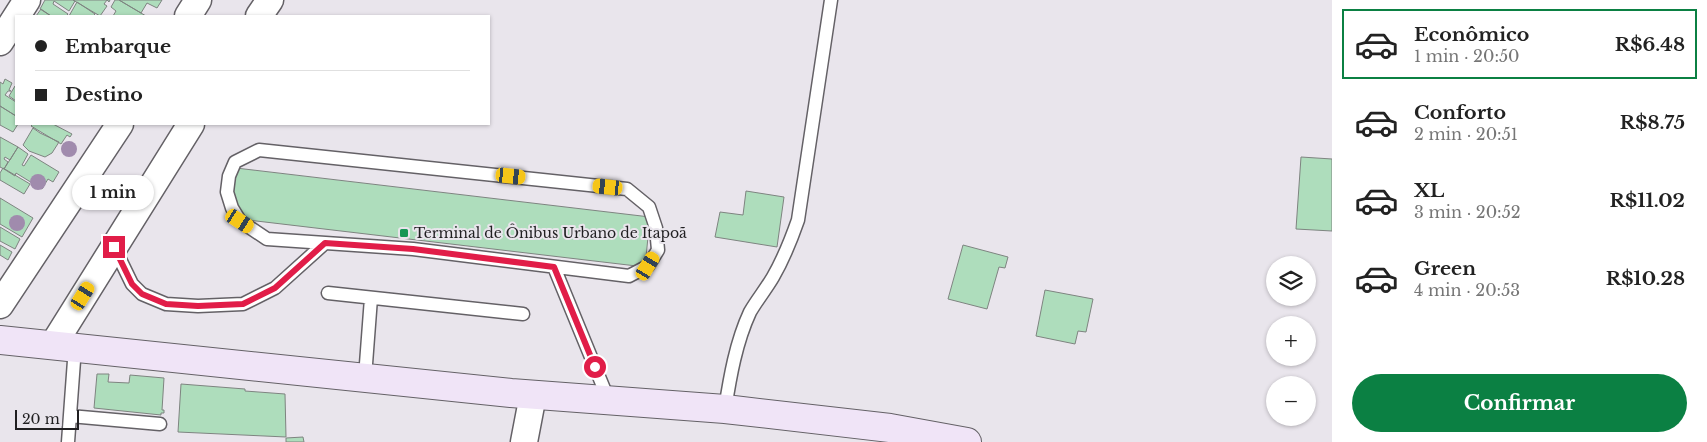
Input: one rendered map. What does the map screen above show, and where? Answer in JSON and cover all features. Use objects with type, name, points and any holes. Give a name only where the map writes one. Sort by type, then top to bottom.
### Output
[{"type":"street","points":[[4,27],[27,0]]},
{"type":"street","points":[[189,15],[198,0]]},
{"type":"street","points":[[260,15],[270,0]]},
{"type":"street","points":[[3,296],[119,125]]},
{"type":"street","points":[[64,346],[114,247],[190,125]]},
{"type":"street","points":[[0,340],[533,395],[725,409],[890,428],[967,442]]},
{"type":"street","points":[[524,442],[533,395]]},
{"type":"lane","points":[[725,409],[731,373],[742,332],[751,311],[789,248],[798,220],[831,0]]},
{"type":"lane","points":[[259,150],[627,189],[650,207],[656,228],[658,250],[648,266],[629,276],[413,249],[325,243],[267,239],[240,221],[232,208],[227,192],[228,176],[235,162],[259,150]]},
{"type":"lane","points":[[114,247],[132,284],[142,294],[166,304],[198,306],[243,304],[275,288],[325,243]]},
{"type":"lane","points":[[554,267],[609,400]]},
{"type":"lane","points":[[328,293],[523,314]]},
{"type":"lane","points":[[365,377],[371,298]]},
{"type":"lane","points":[[64,346],[70,416],[68,442]]},
{"type":"lane","points":[[70,416],[160,424]]},
{"type":"building","points":[[45,0],[75,1],[69,11],[54,1],[53,4],[67,15],[49,15],[40,9]]},
{"type":"building","points":[[73,0],[107,0],[104,4],[107,6],[101,15]]},
{"type":"building","points":[[115,0],[119,0],[144,15],[114,15],[116,11],[111,7]]},
{"type":"building","points":[[119,0],[162,0],[157,8],[147,3],[141,13]]},
{"type":"building","points":[[77,2],[95,14],[94,15],[70,15]]},
{"type":"building","points":[[41,9],[50,15],[37,15]]},
{"type":"building","points":[[5,79],[12,83],[9,90],[11,91],[8,91],[5,95],[15,101],[15,115],[0,106],[0,82],[3,84]]},
{"type":"building","points":[[15,86],[15,100],[9,96]]},
{"type":"building","points":[[0,106],[15,115],[15,125],[17,125],[13,132],[0,125]]},
{"type":"building","points":[[55,125],[72,134],[70,137],[67,135],[61,144],[31,126]]},
{"type":"building","points":[[33,128],[59,142],[52,153],[45,157],[29,151],[23,145]]},
{"type":"building","points":[[0,137],[18,147],[10,160],[5,157],[4,159],[8,162],[4,169],[0,167]]},
{"type":"building","points":[[18,147],[28,154],[22,165],[24,166],[31,155],[59,172],[53,182],[48,179],[42,189],[16,173],[15,176],[4,169]]},
{"type":"building","points":[[1301,157],[1332,159],[1332,231],[1296,229]]},
{"type":"building","points":[[3,168],[30,184],[24,194],[0,180],[0,173]]},
{"type":"building","points":[[236,168],[650,217],[645,267],[231,218]]},
{"type":"building","points":[[746,191],[784,197],[777,247],[715,237],[720,212],[743,215]]},
{"type":"building","points":[[0,198],[33,218],[22,237],[0,224]]},
{"type":"building","points":[[0,227],[20,239],[15,249],[0,241]]},
{"type":"building","points":[[0,245],[12,252],[8,260],[0,255]]},
{"type":"building","points":[[963,245],[1008,257],[1005,268],[999,267],[987,309],[948,299]]},
{"type":"building","points":[[1045,290],[1093,299],[1086,332],[1078,331],[1075,344],[1036,336]]},
{"type":"building","points":[[97,374],[109,374],[108,382],[129,383],[130,375],[164,378],[162,410],[164,410],[164,413],[161,413],[161,415],[94,408]]},
{"type":"building","points":[[181,384],[285,394],[286,437],[178,432]]},
{"type":"building","points":[[303,437],[304,442],[286,442],[286,438]]},
{"type":"place","name":"Terminal de Ônibus Urbano de Itapoã","points":[[404,233]]},
{"type":"route","points":[[114,247],[132,284],[142,294],[166,304],[198,306],[243,304],[275,288],[325,243],[413,249],[554,267],[595,367]]}]
